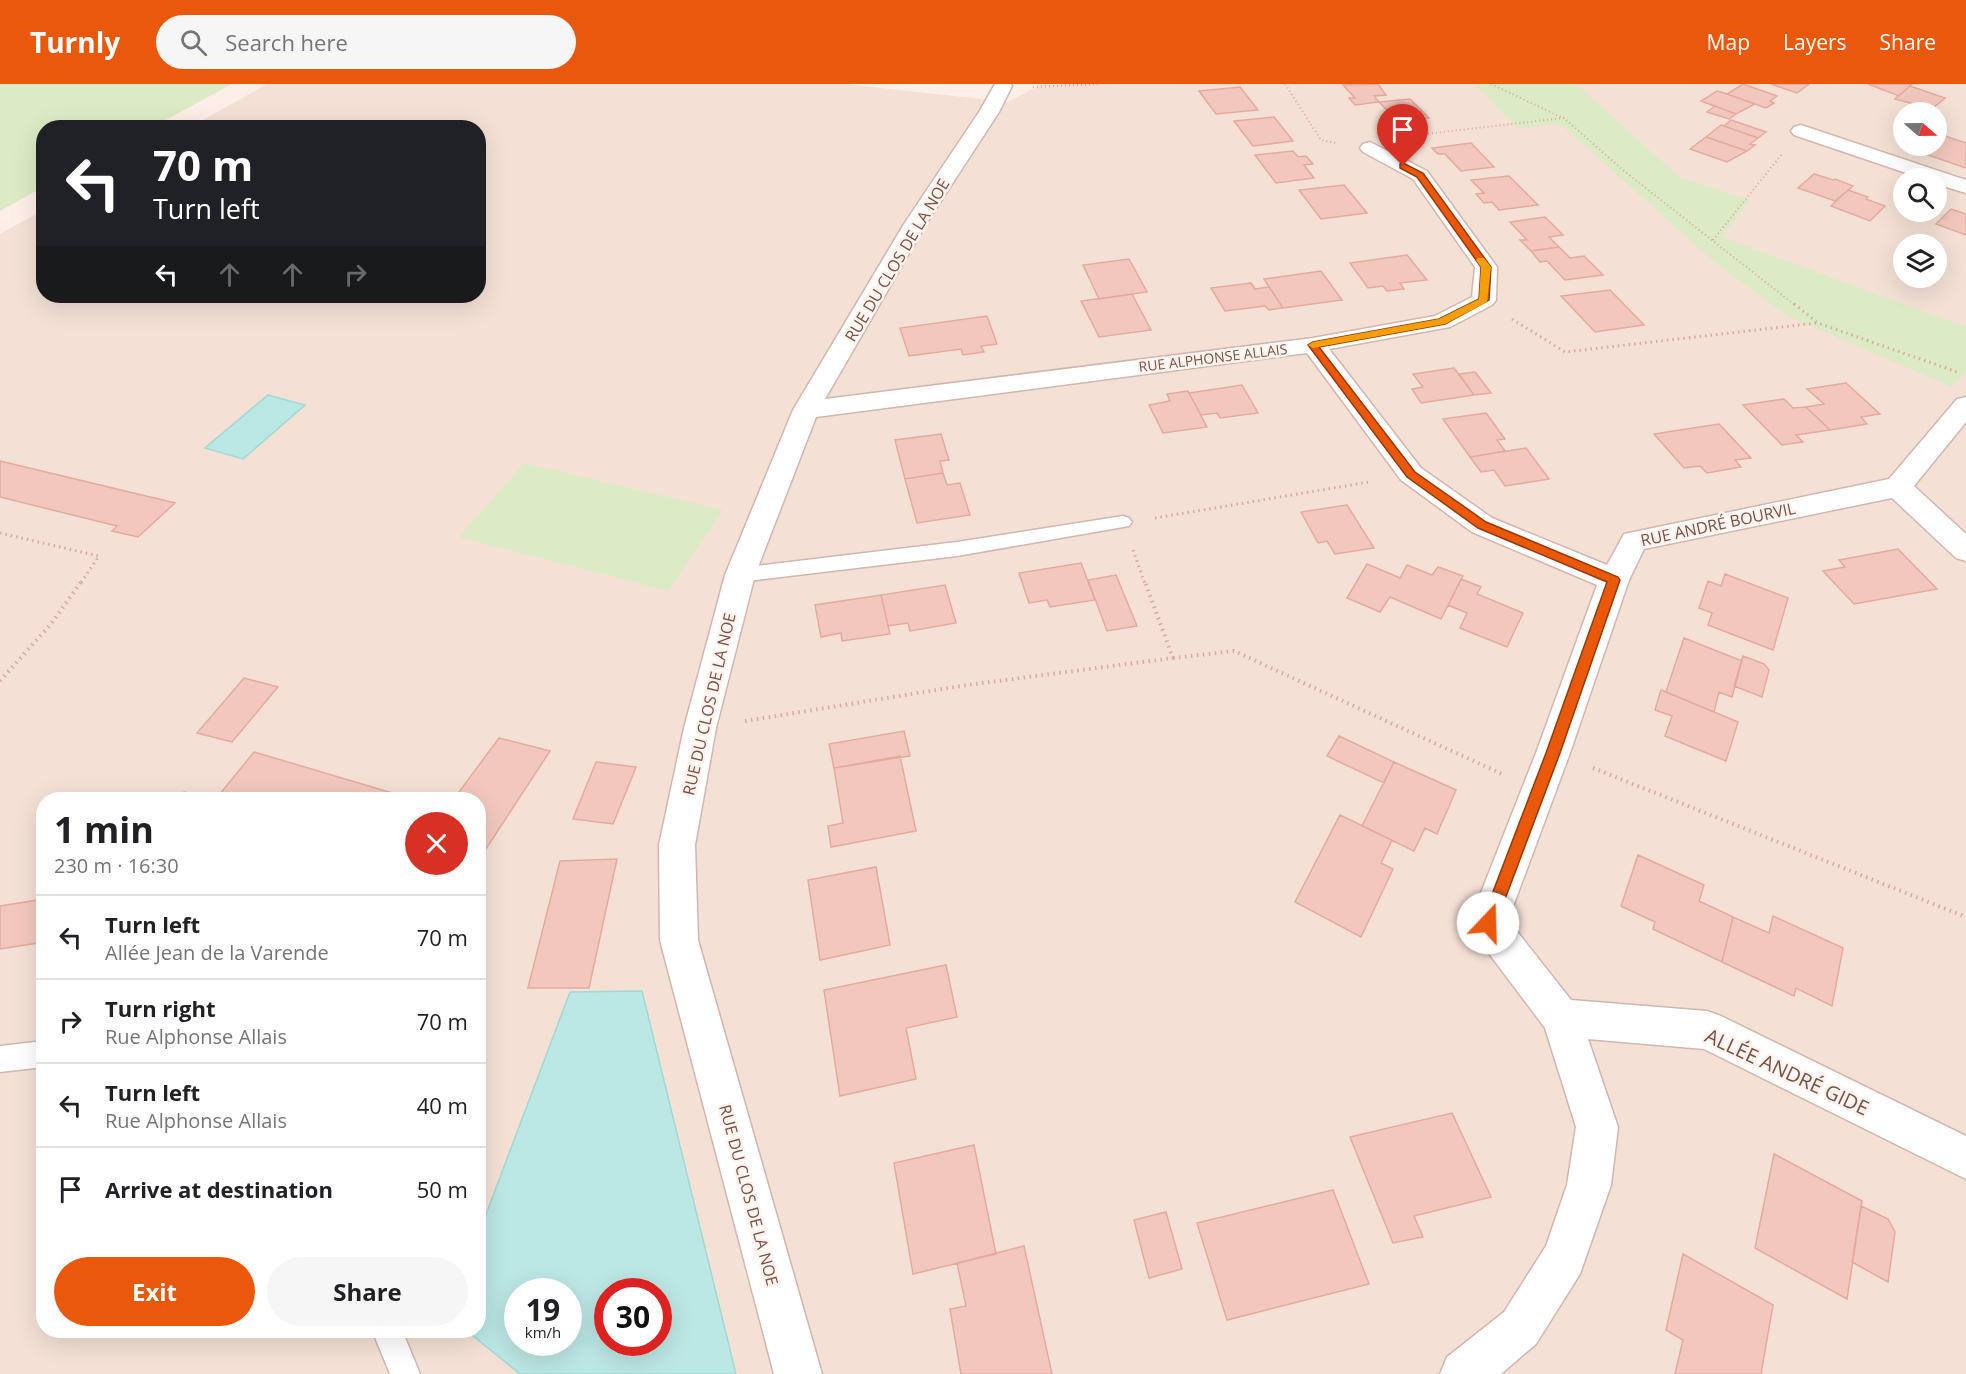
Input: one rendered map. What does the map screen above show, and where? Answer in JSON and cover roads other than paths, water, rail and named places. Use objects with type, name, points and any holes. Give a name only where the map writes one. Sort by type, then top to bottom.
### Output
[{"type":"street","name":"RUE DU CLOS DE LA NOE","points":[[798,1374],[678,940],[677,845],[700,728],[740,575],[806,410],[915,224],[989,112],[1003,86]]},
{"type":"street","points":[[1801,131],[1966,187]]},
{"type":"street","name":"RUE ALPHONSE ALLAIS","points":[[806,410],[1313,345],[1442,321],[1484,300],[1486,267],[1420,175],[1370,148]]},
{"type":"street","points":[[1313,345],[1411,474],[1482,525],[1614,580]]},
{"type":"street","points":[[1966,405],[1898,487],[1966,551]]},
{"type":"street","name":"RUE ANDRÉ BOURVIL","points":[[1562,1018],[1488,923],[1553,753],[1614,580],[1634,541],[1898,487]]},
{"type":"street","points":[[1464,1374],[1520,1328],[1564,1258],[1589,1185],[1597,1127],[1562,1018]]},
{"type":"street","name":"ALLÉE ANDRÉ GIDE","points":[[1562,1018],[1707,1030],[1966,1158]]},
{"type":"lane","points":[[740,575],[957,549],[1123,522]]},
{"type":"lane","points":[[0,1059],[36,1055]]},
{"type":"lane","points":[[390,1338],[405,1374]]},
{"type":"water","points":[[268,395],[305,405],[243,459],[205,448]]},
{"type":"water","points":[[642,991],[736,1374],[520,1374],[476,1338],[486,1338],[486,1214],[570,992]]}]
